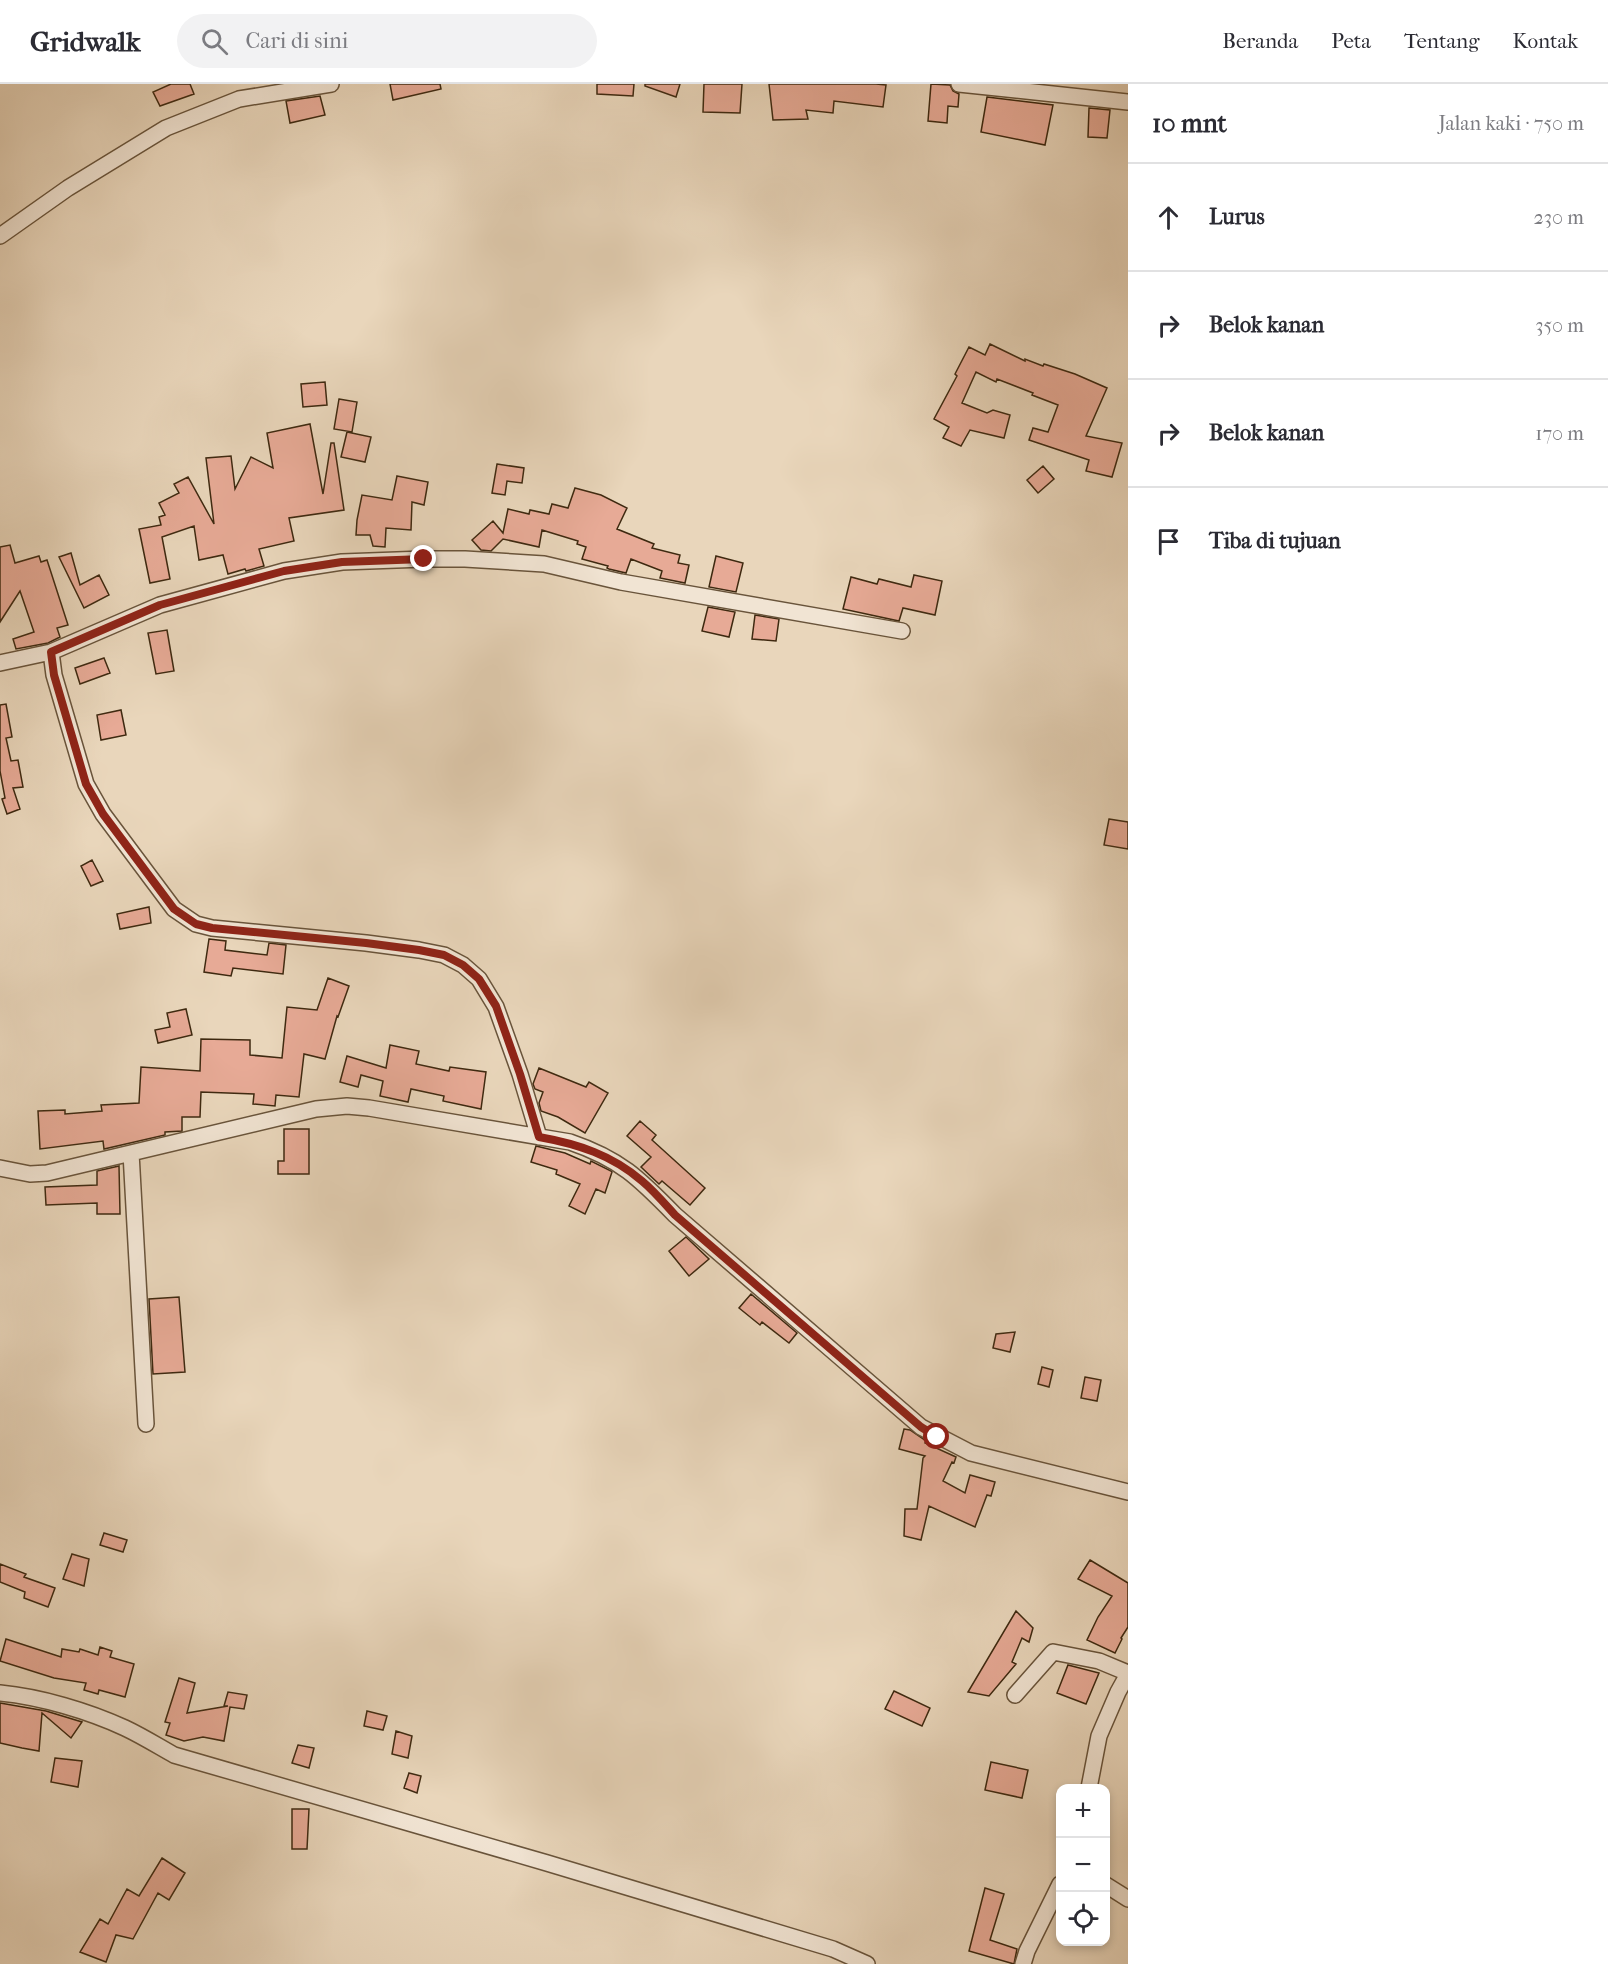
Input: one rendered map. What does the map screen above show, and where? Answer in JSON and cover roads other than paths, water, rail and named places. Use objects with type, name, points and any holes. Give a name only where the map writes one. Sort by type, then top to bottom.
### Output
[{"type":"street","points":[[0,236],[68,188],[166,128],[239,99],[330,84]]},
{"type":"street","points":[[959,84],[1128,102]]},
{"type":"street","points":[[0,663],[51,652],[160,605],[284,571],[342,562],[424,559],[465,558],[544,564],[621,582],[902,631]]},
{"type":"street","points":[[51,652],[54,675],[86,784],[103,814],[174,909],[196,924],[212,928],[419,950],[444,955],[463,965],[479,979],[496,1006],[539,1137]]},
{"type":"street","points":[[0,1168],[30,1174],[47,1173],[316,1109],[347,1106],[570,1142],[610,1159],[644,1182],[675,1215],[921,1427],[971,1453],[1128,1492]]},
{"type":"street","points":[[131,1153],[146,1424]]},
{"type":"street","points":[[1015,1695],[1053,1652],[1099,1661],[1128,1673],[1099,1736],[1090,1784]]},
{"type":"street","points":[[0,1693],[21,1695],[68,1707],[125,1728],[174,1755],[582,1873],[833,1949],[867,1964]]},
{"type":"street","points":[[1110,1888],[1128,1899]]},
{"type":"street","points":[[1023,1964],[1056,1892]]}]
